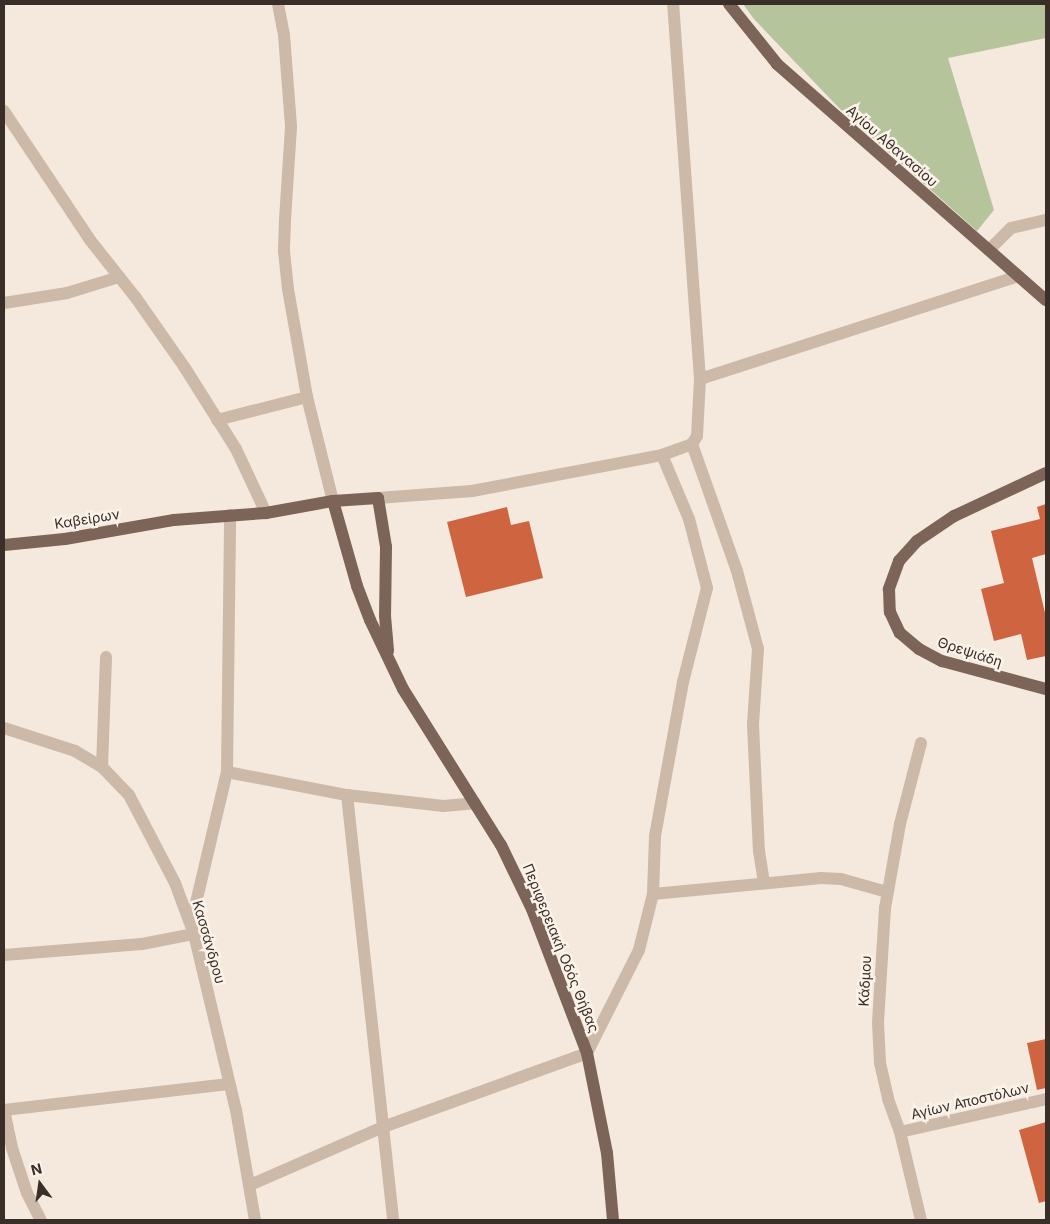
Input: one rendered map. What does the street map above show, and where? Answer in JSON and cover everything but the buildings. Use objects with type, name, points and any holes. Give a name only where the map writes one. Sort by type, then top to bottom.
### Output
[{"type":"main road","name":"Αγίου Αθανασίου","points":[[729,4],[777,64],[1046,300]]},
{"type":"main road","name":"Θρεψιάδη","points":[[1046,473],[954,516],[917,541],[899,561],[889,589],[890,612],[900,633],[919,649],[942,661],[1046,689]]},
{"type":"main road","name":"Καβείρων","points":[[4,545],[65,539],[174,520],[266,513],[333,501],[378,498]]},
{"type":"main road","name":"Περιφερειακή Οδός Θήβας","points":[[378,498],[386,547],[385,616],[388,658]]},
{"type":"main road","name":"Περιφερειακή Οδός Θήβας","points":[[333,501],[357,586],[370,620],[403,689],[475,803],[518,876],[587,1053],[608,1153],[613,1220]]},
{"type":"street","points":[[278,4],[284,35],[291,127],[284,251],[288,289],[307,397],[333,501]]},
{"type":"street","points":[[378,498],[472,491],[662,455],[692,444],[697,436],[700,379],[673,4]]},
{"type":"street","points":[[4,111],[90,240],[136,298],[185,368],[236,449],[266,513]]},
{"type":"street","points":[[989,250],[1011,228],[1046,220]]},
{"type":"street","points":[[700,379],[1019,276]]},
{"type":"street","points":[[4,303],[67,293],[119,278]]},
{"type":"street","points":[[216,420],[307,397]]},
{"type":"street","points":[[692,444],[737,571],[758,649],[753,725],[758,851],[764,882]]},
{"type":"street","points":[[250,1185],[383,1127],[587,1053],[639,950],[653,894],[655,836],[683,682],[707,588],[689,518],[662,455]]},
{"type":"street","points":[[4,955],[142,944],[192,929],[227,772],[230,515]]},
{"type":"street","points":[[102,767],[106,657]]},
{"type":"street","name":"Κασσάνδρου","points":[[4,728],[75,751],[102,767],[129,795],[175,882],[192,929],[229,1084],[250,1185],[255,1220]]},
{"type":"street","name":"Κάδμου","points":[[921,743],[900,824],[887,892],[878,1023],[880,1063],[888,1099],[900,1132],[921,1220]]},
{"type":"street","points":[[227,772],[347,795],[443,806],[475,803]]},
{"type":"street","points":[[347,795],[393,1220]]},
{"type":"street","points":[[653,894],[764,882],[841,879],[887,892]]},
{"type":"street","points":[[41,1220],[27,1193],[12,1148],[4,1110],[229,1084]]},
{"type":"street","name":"Αγίων Αποστόλων","points":[[900,1132],[1046,1099]]},
{"type":"green space","points":[[743,4],[1046,4],[1046,38],[948,58],[994,210],[977,231],[839,108],[754,19]]}]
